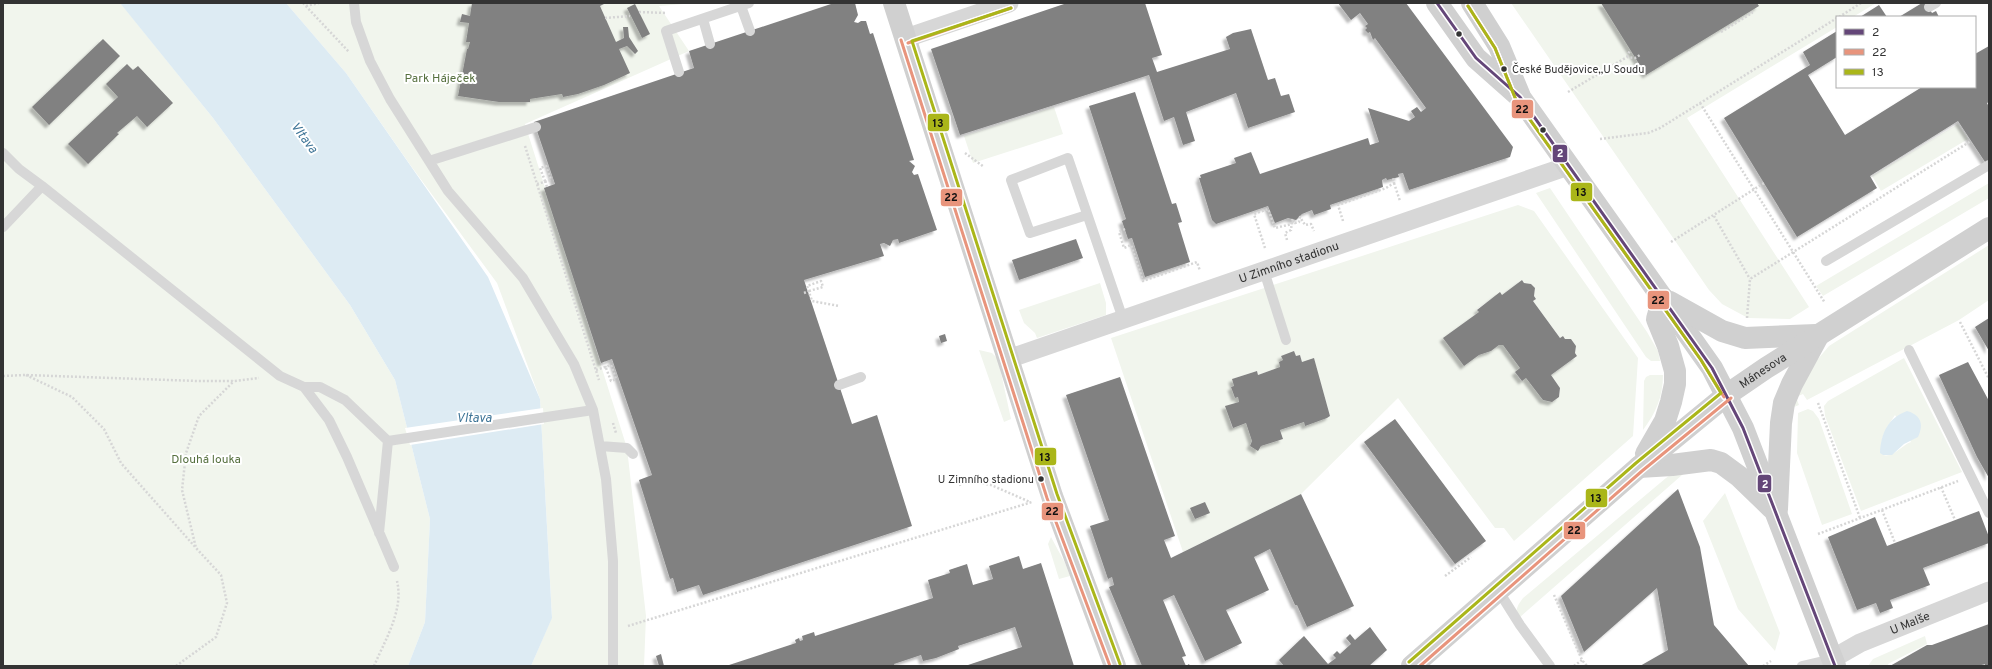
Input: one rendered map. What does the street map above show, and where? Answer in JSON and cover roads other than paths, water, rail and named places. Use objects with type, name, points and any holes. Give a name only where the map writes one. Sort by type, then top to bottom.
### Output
[{"type":"street","points":[[894,3],[1052,496],[1115,666]]},
{"type":"street","points":[[906,38],[1009,3]]},
{"type":"street","points":[[1437,3],[1476,58],[1520,97]]},
{"type":"street","points":[[1472,3],[1499,46],[1520,97],[1705,356],[1728,394],[1777,513],[1834,662]]},
{"type":"street","name":"U Zimního stadionu","points":[[1008,359],[1568,166]]},
{"type":"street","name":"Mánesova","points":[[1412,666],[1639,467],[1728,394],[1755,375],[1989,228]]},
{"type":"street","points":[[1663,298],[1722,331],[1745,338],[1819,335]]},
{"type":"street","points":[[1639,467],[1665,421],[1674,393],[1675,371],[1668,346],[1657,319],[1663,298]]},
{"type":"street","points":[[1777,513],[1780,473],[1781,423],[1784,403],[1792,384],[1819,335]]},
{"type":"street","points":[[1639,467],[1672,465],[1711,460],[1721,463],[1740,477],[1777,513]]},
{"type":"street","name":"U Malše","points":[[1834,662],[1860,643],[1989,591]]},
{"type":"lane","points":[[354,3],[356,22],[370,61],[390,99],[448,191],[523,278],[574,364],[600,446],[606,480],[613,561],[613,666]]},
{"type":"lane","points":[[679,72],[666,31],[745,4],[750,31]]},
{"type":"lane","points":[[703,19],[710,44]]},
{"type":"lane","points":[[429,161],[520,130],[536,127]]},
{"type":"lane","points":[[3,153],[19,169],[280,376],[304,388],[329,420],[347,457],[379,535],[394,567]]},
{"type":"lane","points":[[1088,215],[1030,234],[1010,180],[1068,158],[1088,215],[1123,319]]},
{"type":"lane","points":[[1826,261],[1989,165]]},
{"type":"lane","points":[[3,227],[42,186]]},
{"type":"lane","points":[[1264,271],[1286,340]]},
{"type":"lane","points":[[1910,350],[1989,513]]},
{"type":"lane","points":[[839,384],[861,377]]},
{"type":"lane","points":[[304,388],[320,387],[346,400],[392,441]]},
{"type":"lane","points":[[392,441],[589,410]]},
{"type":"lane","points":[[379,535],[392,441]]},
{"type":"lane","points":[[600,446],[627,448],[633,454]]},
{"type":"lane","points":[[1498,590],[1520,625],[1550,666]]},
{"type":"lane","points":[[1802,666],[1834,662]]},
{"type":"water","name":"Vltava","points":[[120,3],[286,3],[346,73],[488,277],[540,399],[552,618],[531,666],[408,666],[425,622],[430,519],[395,380],[350,305],[213,118]]},
{"type":"water","points":[[1907,411],[1915,415],[1920,421],[1921,428],[1918,437],[1904,444],[1892,455],[1883,455],[1880,453],[1882,439],[1887,427],[1890,422],[1900,414]]},
{"type":"place","name":"České Budějovice,,U Soudu","points":[[1504,69]]},
{"type":"place","name":"U Zimního stadionu","points":[[1041,479]]},
{"type":"park label","name":"Park Háječek","points":[[440,78]]},
{"type":"park label","name":"Dlouhá louka","points":[[206,459]]}]
